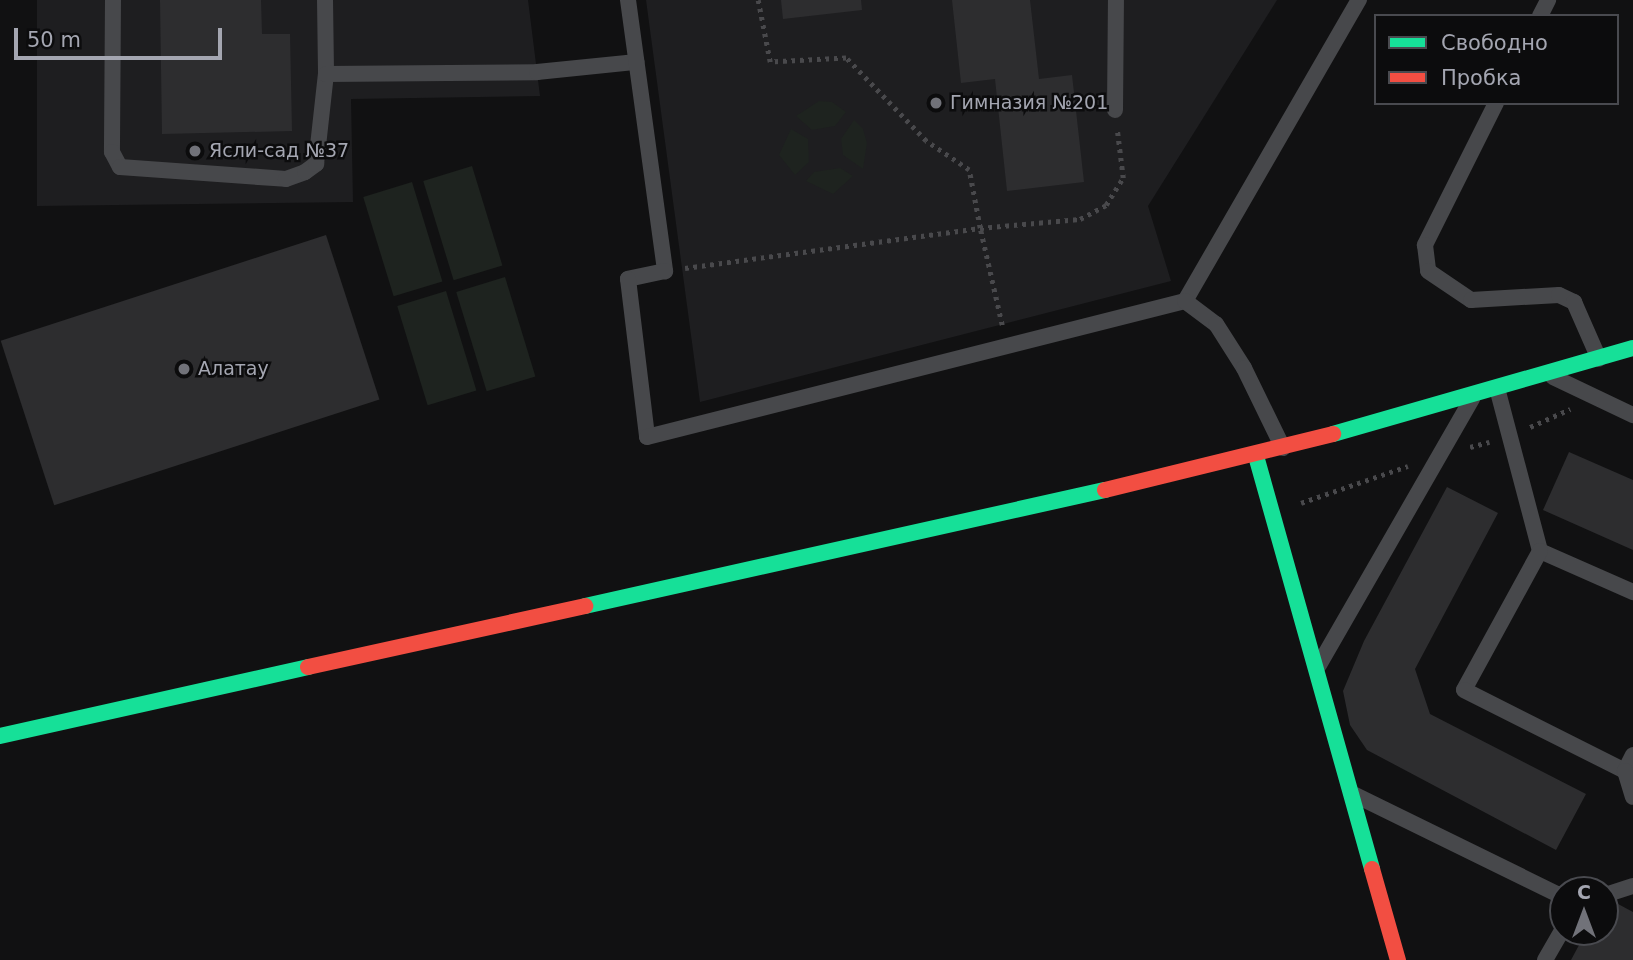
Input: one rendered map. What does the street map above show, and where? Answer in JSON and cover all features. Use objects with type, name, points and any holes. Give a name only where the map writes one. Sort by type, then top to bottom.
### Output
[{"type":"street","points":[[0,736],[1256,456],[1633,348]]},
{"type":"street","points":[[1256,456],[1318,667],[1398,960]]},
{"type":"lane","points":[[113,0],[112,152],[120,167],[286,179],[305,172],[316,164],[326,74],[325,0]]},
{"type":"lane","points":[[628,0],[665,271],[628,279],[647,437],[1185,301],[1359,0]]},
{"type":"lane","points":[[1115,110],[1116,0]]},
{"type":"lane","points":[[326,74],[537,72],[636,62]]},
{"type":"lane","points":[[1495,105],[1425,246],[1428,271],[1471,300],[1559,295],[1574,302],[1598,359]]},
{"type":"lane","points":[[1185,301],[1216,324],[1244,368],[1283,449]]},
{"type":"lane","points":[[1548,374],[1633,415]]},
{"type":"lane","points":[[1497,388],[1540,551],[1464,690],[1625,771]]},
{"type":"lane","points":[[1318,667],[1475,394]]},
{"type":"lane","points":[[1540,551],[1633,592]]},
{"type":"lane","points":[[1633,755],[1625,771],[1633,797]]},
{"type":"lane","points":[[1352,794],[1549,890]]},
{"type":"path","points":[[758,0],[769,62],[846,58],[926,141],[969,170],[979,228],[1007,346]]},
{"type":"path","points":[[665,271],[979,228],[1080,219],[1106,205],[1122,178],[1115,110]]},
{"type":"shaded area","name":"Ясли-сад №37","points":[[37,0],[528,0],[540,96],[351,99],[353,202],[37,206]]},
{"type":"shaded area","name":"Гимназия №201","points":[[646,0],[1277,0],[1148,206],[1171,281],[700,402]]},
{"type":"shaded area","points":[[819,101],[832,102],[846,112],[835,126],[812,130],[796,116]]},
{"type":"shaded area","points":[[854,120],[863,129],[867,143],[863,169],[843,155],[841,139]]},
{"type":"shaded area","points":[[791,129],[808,139],[809,162],[795,175],[779,155]]},
{"type":"shaded area","points":[[472,166],[502,265],[454,280],[423,181]]},
{"type":"shaded area","points":[[840,168],[853,176],[833,194],[806,181],[814,172]]},
{"type":"shaded area","points":[[412,182],[442,281],[394,296],[363,197]]},
{"type":"shaded area","points":[[505,277],[535,376],[487,391],[456,292]]},
{"type":"shaded area","points":[[446,291],[476,390],[428,405],[397,306]]},
{"type":"building","points":[[160,0],[261,0],[262,34],[290,34],[292,131],[162,134]]},
{"type":"building","points":[[781,0],[861,0],[862,10],[783,19]]},
{"type":"building","points":[[952,0],[1030,0],[1039,79],[1072,75],[1084,182],[1007,191],[995,79],[961,83]]},
{"type":"building","name":"Алатау","points":[[326,235],[379,400],[54,505],[1,341]]},
{"type":"building","points":[[1569,452],[1633,480],[1633,550],[1543,510]]},
{"type":"building","points":[[1447,487],[1498,513],[1415,669],[1430,714],[1586,794],[1556,850],[1367,750],[1350,725],[1343,691],[1364,641]]},
{"type":"building","points":[[1619,904],[1633,912],[1633,960],[1571,960],[1578,946],[1619,946]]},
{"type":"traffic: fast","points":[[1333,434],[1633,348]]},
{"type":"traffic: fast","points":[[1256,456],[1372,869]]},
{"type":"traffic: fast","points":[[585,606],[1105,490]]},
{"type":"traffic: fast","points":[[0,736],[308,667]]},
{"type":"traffic: jam","points":[[1105,490],[1333,434]]},
{"type":"traffic: jam","points":[[308,667],[585,606]]},
{"type":"traffic: jam","points":[[1372,869],[1398,960]]},
{"type":"place","name":"Гимназия №201","points":[[936,103]]},
{"type":"place","name":"Ясли-сад №37","points":[[195,151]]},
{"type":"place","name":"Алатау","points":[[184,369]]}]
